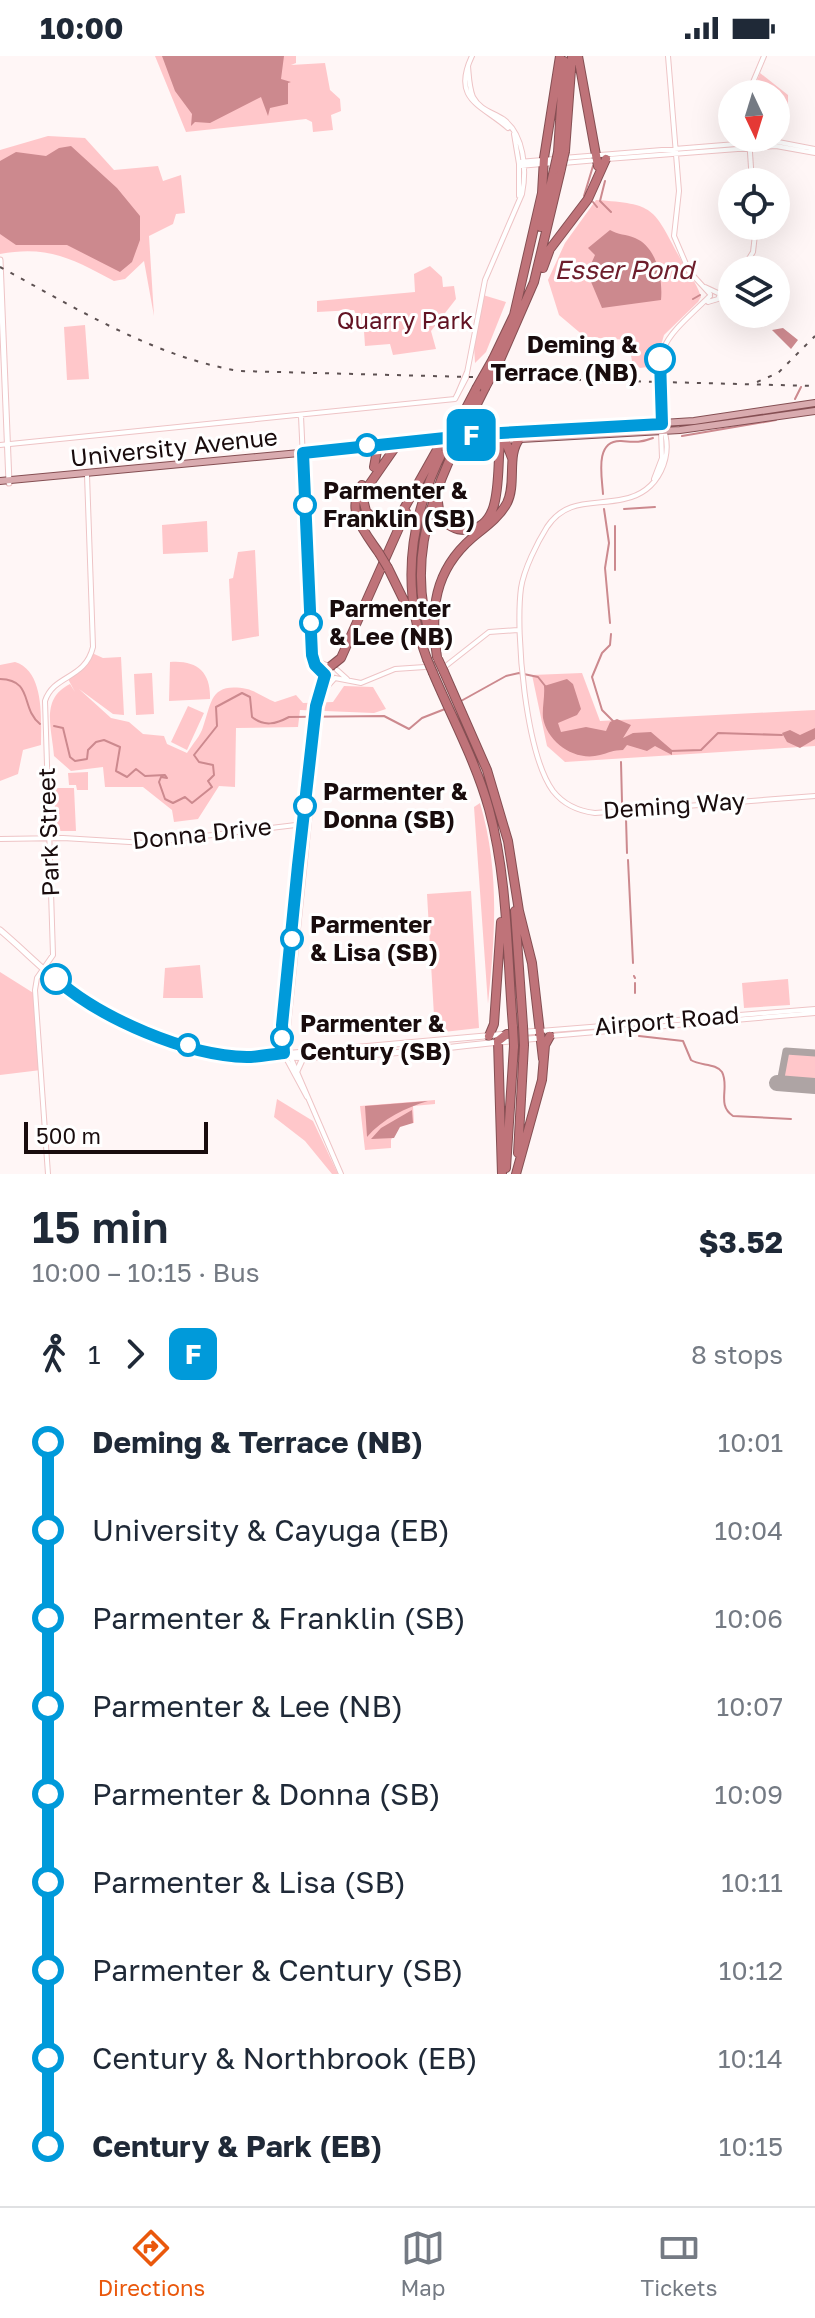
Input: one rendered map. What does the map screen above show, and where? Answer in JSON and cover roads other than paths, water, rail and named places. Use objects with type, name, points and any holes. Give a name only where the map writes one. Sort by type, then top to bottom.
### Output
[{"type":"highway","points":[[561,151],[562,56]]},
{"type":"highway","points":[[514,315],[530,258],[562,56]]},
{"type":"highway","points":[[525,305],[558,169],[575,56]]},
{"type":"highway","points":[[332,667],[341,658],[410,500],[456,431],[497,359],[550,249],[586,201],[601,155],[575,56]]},
{"type":"highway","points":[[523,164],[544,166]]},
{"type":"highway","points":[[497,359],[529,274],[558,169]]},
{"type":"highway","points":[[480,388],[456,431],[456,446],[427,516],[421,565],[423,606],[438,658],[446,668],[453,692],[487,770],[505,829],[544,1035],[542,1080],[516,1174]]},
{"type":"highway","points":[[446,467],[436,497],[440,517],[458,529],[479,527],[493,510],[502,437]]},
{"type":"highway","points":[[502,437],[513,461]]},
{"type":"highway","points":[[438,658],[434,610],[441,579],[459,550],[504,509],[512,486],[513,461],[520,438]]},
{"type":"highway","points":[[442,448],[415,525],[411,583],[426,663],[452,716],[485,797],[502,877],[509,1037],[504,1174]]},
{"type":"highway","points":[[378,451],[394,449]]},
{"type":"highway","points":[[378,451],[363,491],[363,504],[368,514],[380,521],[393,520],[410,500]]},
{"type":"highway","points":[[378,451],[358,490],[354,506],[357,519],[401,590],[420,639]]},
{"type":"highway","points":[[504,1174],[509,1037],[505,829]]},
{"type":"highway","points":[[502,877],[494,993],[525,1088],[516,1174]]},
{"type":"main road","points":[[0,260],[4,445],[9,483]]},
{"type":"main road","name":"University Avenue","points":[[378,451],[502,437],[663,429],[815,403]]},
{"type":"main road","name":"University Avenue","points":[[0,484],[343,449],[378,451],[502,437],[663,429],[815,411]]},
{"type":"main road","points":[[0,930],[88,1004],[130,1026],[207,1051],[251,1057],[288,1056],[509,1037]]},
{"type":"main road","name":"Airport Road","points":[[509,1037],[544,1035]]},
{"type":"main road","points":[[288,1056],[509,1037]]},
{"type":"main road","points":[[297,1071],[303,1057]]},
{"type":"street","points":[[4,445],[301,416],[456,397],[467,372],[485,280],[523,189],[523,164],[512,130],[475,99],[468,66],[472,56]]},
{"type":"street","points":[[668,56],[679,196],[675,240],[689,271],[714,294]]},
{"type":"street","points":[[754,80],[764,56]]},
{"type":"street","points":[[790,144],[815,151]]},
{"type":"street","points":[[523,164],[544,166],[601,155],[718,146]]},
{"type":"street","points":[[703,286],[703,304]]},
{"type":"street","name":"Deming Way","points":[[718,291],[672,331],[663,347],[659,364],[662,458],[654,479],[631,497],[577,504],[550,523],[524,578],[518,630],[523,680],[547,781],[564,803],[576,809],[595,813],[815,796]]},
{"type":"street","points":[[301,416],[312,660],[325,674],[353,683],[367,681],[395,669],[426,663]]},
{"type":"street","name":"Park Street","points":[[48,1174],[35,990],[53,955],[45,705],[48,693],[82,669],[93,647],[87,475]]},
{"type":"street","points":[[446,668],[489,632],[518,630]]},
{"type":"street","points":[[312,644],[317,659],[348,680],[367,681]]},
{"type":"street","points":[[332,667],[325,674],[317,714],[282,1025],[288,1056],[341,1174]]},
{"type":"street","points":[[317,714],[326,688],[334,678],[332,667]]},
{"type":"street","name":"Donna Drive","points":[[0,839],[146,843],[306,823]]},
{"type":"street","name":"Airport Road","points":[[544,1035],[815,1011]]},
{"type":"street","name":"Airport Road","points":[[544,1035],[815,1011]]},
{"type":"street","points":[[288,1056],[307,1097]]},
{"type":"water","points":[[162,56],[284,56],[281,79],[291,82],[288,83],[288,104],[270,108],[268,116],[261,97],[210,123],[195,122],[191,126],[192,114],[175,91]]},
{"type":"water","points":[[71,146],[117,188],[140,216],[140,240],[132,262],[120,272],[67,245],[16,245],[0,234],[0,161],[16,152],[46,156],[59,148]]},
{"type":"water","name":"Esser Pond","points":[[610,230],[635,238],[649,249],[657,264],[661,300],[602,308],[589,277],[594,275],[591,264],[595,255],[588,248]]},
{"type":"water","points":[[783,328],[798,340],[791,349],[772,330]]},
{"type":"water","points":[[567,679],[573,684],[581,709],[577,715],[558,723],[561,732],[586,727],[606,731],[610,722],[617,719],[631,725],[623,738],[633,733],[651,732],[672,750],[672,755],[655,746],[647,751],[627,745],[623,750],[591,756],[581,756],[564,748],[550,735],[543,718],[544,686]]},
{"type":"water","points":[[815,728],[815,739],[800,748],[787,742],[782,733],[790,730],[800,735]]},
{"type":"water","points":[[428,1101],[395,1114],[367,1137],[365,1106]]},
{"type":"water","points":[[412,1110],[413,1123],[400,1127],[394,1138],[371,1139],[381,1128]]},
{"type":"waterway","points":[[584,196],[593,166]]},
{"type":"waterway","points":[[605,181],[600,201],[611,212]]},
{"type":"waterway","points":[[593,202],[597,207]]},
{"type":"waterway","points":[[693,299],[700,295]]},
{"type":"waterway","points":[[795,399],[801,387]]},
{"type":"waterway","points":[[682,436],[776,420]]},
{"type":"waterway","points":[[603,494],[601,469],[607,446],[612,442],[653,438]]},
{"type":"waterway","points":[[624,509],[655,507]]},
{"type":"waterway","points":[[604,509],[609,543],[605,568],[610,623]]},
{"type":"waterway","points":[[615,526],[615,570]]},
{"type":"waterway","points":[[611,634],[610,645],[602,653],[592,677],[602,710],[613,721]]},
{"type":"waterway","points":[[461,701],[506,676],[519,673],[538,677],[546,687]]},
{"type":"waterway","points":[[0,679],[18,684],[40,724]]},
{"type":"waterway","points":[[54,726],[63,728],[70,757],[75,761],[87,759],[88,750],[96,742],[104,740],[120,747],[116,771],[127,777],[136,769],[145,776],[165,775],[167,778],[161,777],[159,782],[165,799],[173,803],[185,797],[192,803],[212,787],[208,781],[214,775],[213,765],[199,762],[194,755],[217,726],[216,707],[242,693],[250,697],[252,717],[266,723],[289,717],[384,716],[409,729],[422,718],[445,709]]},
{"type":"waterway","points":[[670,751],[701,750],[718,733],[782,735]]},
{"type":"waterway","points":[[621,762],[622,802]]},
{"type":"waterway","points":[[626,818],[627,853]]},
{"type":"waterway","points":[[628,860],[633,963]]},
{"type":"waterway","points":[[635,983],[635,993]]},
{"type":"waterway","points":[[639,1036],[683,1041],[691,1060],[719,1069],[725,1084],[725,1107],[733,1116],[791,1119]]},
{"type":"railway","points":[[0,267],[115,329],[176,354],[239,371],[815,386]]},
{"type":"railway","points":[[757,382],[778,373],[815,336]]},
{"type":"place","name":"Deming & Terrace (NB)","points":[[660,359]]},
{"type":"place","name":"Parmenter & Franklin (SB)","points":[[305,505]]},
{"type":"place","name":"Parmenter & Lee (NB)","points":[[311,623]]},
{"type":"place","name":"Parmenter & Donna (SB)","points":[[305,806]]},
{"type":"place","name":"Parmenter & Lisa (SB)","points":[[292,939]]},
{"type":"place","name":"Parmenter & Century (SB)","points":[[282,1038]]},
{"type":"park label","name":"Quarry Park","points":[[405,321]]}]
